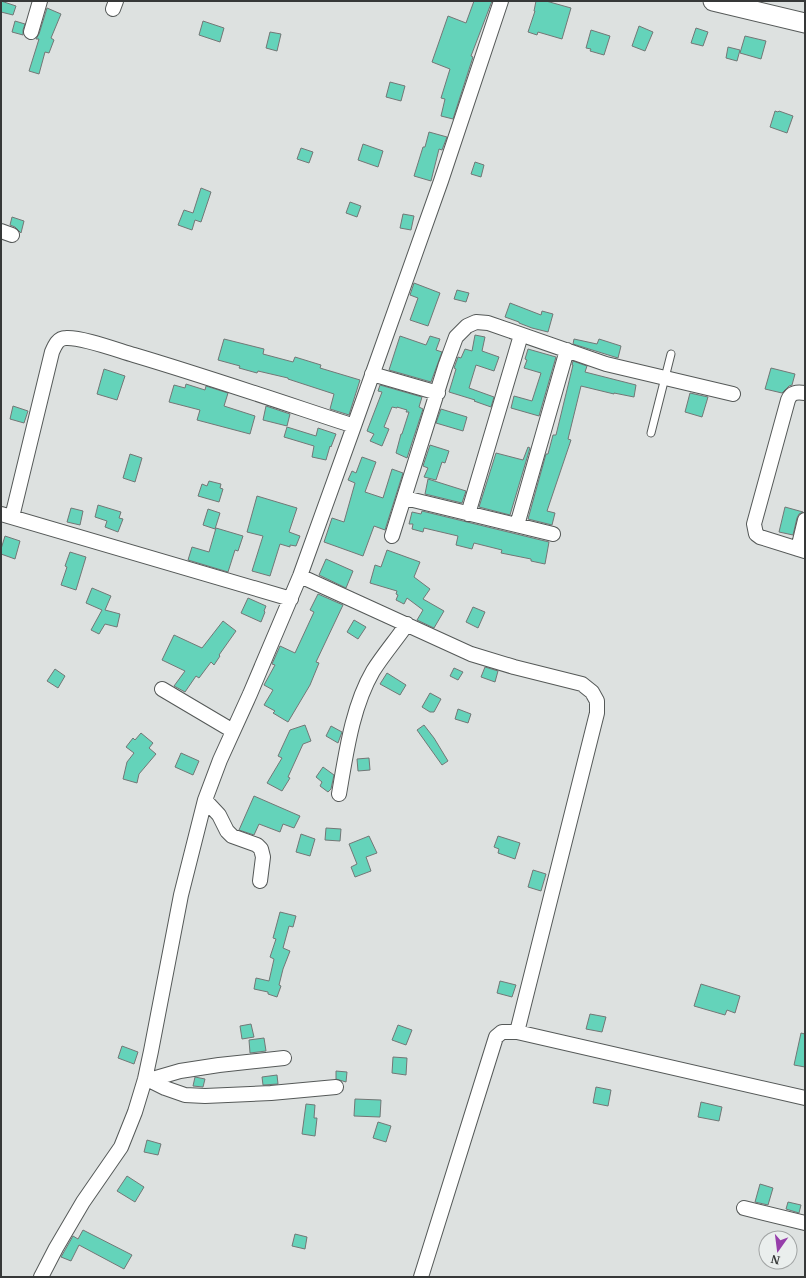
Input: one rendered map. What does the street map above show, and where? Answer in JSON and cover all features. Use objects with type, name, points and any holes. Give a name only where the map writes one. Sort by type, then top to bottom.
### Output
[{"type":"street","points":[[31,32],[40,1]]},
{"type":"street","points":[[41,1277],[83,1202],[121,1147],[147,1079],[181,895],[205,800],[220,760],[300,576],[451,152],[501,1]]},
{"type":"street","points":[[713,1],[767,7],[805,23]]},
{"type":"street","points":[[392,536],[456,337],[467,326],[476,322],[488,323],[606,364],[733,394]]},
{"type":"street","points":[[468,514],[521,335]]},
{"type":"street","points":[[291,599],[7,516],[52,352],[57,341],[64,338],[75,338],[167,365],[354,426]]},
{"type":"street","points":[[517,525],[566,350]]},
{"type":"street","points":[[372,374],[438,393]]},
{"type":"street","points":[[805,393],[793,393],[788,400],[754,524],[756,534],[760,538],[801,550],[805,520]]},
{"type":"street","points":[[405,498],[554,534]]},
{"type":"street","points":[[300,576],[471,654],[514,667],[582,684],[592,692],[597,701],[597,713],[517,1032]]},
{"type":"street","points":[[338,794],[347,748],[364,689],[373,671],[407,624]]},
{"type":"street","points":[[162,689],[233,731]]},
{"type":"street","points":[[205,800],[219,815],[224,827],[232,836],[257,845],[261,849],[263,857],[260,881]]},
{"type":"street","points":[[421,1277],[496,1037],[502,1032],[517,1032],[805,1098]]},
{"type":"street","points":[[147,1079],[219,1064],[284,1058]]},
{"type":"street","points":[[147,1079],[165,1088],[185,1095],[205,1096],[336,1087]]},
{"type":"street","points":[[744,1208],[805,1223]]},
{"type":"lane","points":[[651,433],[670,354]]},
{"type":"building","points":[[1,1],[16,6],[13,15],[1,12]]},
{"type":"building","points":[[474,1],[492,1],[471,56],[473,57],[453,119],[441,116],[445,99],[441,98],[450,69],[432,62],[448,16],[466,23]]},
{"type":"building","points":[[536,1],[546,1],[571,8],[562,39],[538,32],[537,35],[528,32],[535,11]]},
{"type":"building","points":[[47,8],[61,14],[51,38],[54,40],[49,53],[45,52],[39,74],[29,71],[39,39],[36,39]]},
{"type":"building","points":[[15,21],[25,24],[23,35],[12,32]]},
{"type":"building","points":[[203,21],[224,28],[220,42],[199,35]]},
{"type":"building","points":[[639,26],[653,32],[645,51],[632,46]]},
{"type":"building","points":[[696,28],[708,32],[703,46],[691,43]]},
{"type":"building","points":[[591,30],[610,36],[604,55],[590,51],[591,49],[586,48]]},
{"type":"building","points":[[270,32],[281,34],[277,51],[266,48]]},
{"type":"building","points":[[745,36],[766,41],[761,59],[740,53]]},
{"type":"building","points":[[728,47],[740,50],[737,61],[726,58]]},
{"type":"building","points":[[390,82],[405,86],[401,101],[386,97]]},
{"type":"building","points":[[775,111],[793,116],[787,133],[770,127]]},
{"type":"building","points":[[429,132],[447,137],[442,150],[439,149],[431,181],[414,176]]},
{"type":"building","points":[[363,144],[383,151],[378,167],[358,160]]},
{"type":"building","points":[[301,148],[313,152],[309,163],[297,159]]},
{"type":"building","points":[[475,162],[484,165],[481,177],[471,174]]},
{"type":"building","points":[[201,188],[211,192],[201,222],[195,220],[192,230],[178,225],[184,210],[193,213]]},
{"type":"building","points":[[350,202],[361,206],[357,217],[346,213]]},
{"type":"building","points":[[403,214],[414,216],[411,230],[400,228]]},
{"type":"building","points":[[12,217],[24,221],[21,233],[15,227],[10,225]]},
{"type":"building","points":[[414,283],[440,293],[428,326],[410,320],[418,298],[410,295]]},
{"type":"building","points":[[457,290],[469,293],[466,302],[454,299]]},
{"type":"building","points":[[510,303],[541,315],[542,311],[553,314],[548,332],[532,328],[505,317]]},
{"type":"building","points":[[475,335],[485,337],[482,351],[499,357],[494,371],[476,365],[469,388],[494,397],[491,407],[474,401],[475,400],[449,392],[458,357],[461,358],[465,349],[472,351]]},
{"type":"building","points":[[400,336],[426,345],[430,336],[440,339],[436,350],[442,352],[431,382],[389,370]]},
{"type":"building","points":[[224,339],[264,349],[263,354],[293,362],[295,357],[321,365],[320,368],[360,380],[349,415],[330,409],[334,394],[288,378],[258,371],[257,373],[239,368],[240,366],[218,360]]},
{"type":"building","points":[[574,339],[597,344],[599,339],[621,346],[618,358],[573,344]]},
{"type":"building","points":[[528,349],[556,357],[539,416],[511,408],[514,396],[532,401],[541,373],[524,368],[527,360],[525,359]]},
{"type":"building","points":[[573,361],[587,366],[585,372],[636,385],[634,397],[581,386],[568,439],[571,440],[547,511],[555,513],[552,525],[528,519],[546,454],[548,454],[553,435],[556,435]]},
{"type":"building","points":[[771,368],[795,374],[792,385],[782,393],[765,389]]},
{"type":"building","points":[[104,369],[125,376],[117,400],[97,394]]},
{"type":"building","points":[[186,384],[205,390],[206,386],[228,393],[224,406],[255,416],[250,434],[197,420],[200,410],[169,402],[174,385],[185,388]]},
{"type":"building","points":[[380,385],[422,397],[419,407],[423,409],[407,458],[396,453],[409,412],[406,412],[407,410],[392,407],[384,427],[389,429],[382,446],[370,441],[374,434],[367,431],[382,392],[378,391]]},
{"type":"building","points":[[690,393],[708,397],[702,417],[685,412]]},
{"type":"building","points":[[13,406],[28,411],[24,423],[10,419]]},
{"type":"building","points":[[266,406],[290,414],[287,426],[263,420]]},
{"type":"building","points":[[441,409],[467,417],[463,431],[436,423]]},
{"type":"building","points":[[287,427],[316,436],[318,428],[336,434],[331,447],[330,446],[326,460],[312,457],[314,446],[284,437]]},
{"type":"building","points":[[430,445],[449,451],[445,463],[442,462],[436,480],[424,477],[428,468],[423,466]]},
{"type":"building","points":[[528,447],[530,448],[510,515],[479,507],[496,453],[523,460]]},
{"type":"building","points":[[130,454],[142,458],[135,482],[123,478]]},
{"type":"building","points":[[362,457],[376,462],[365,492],[383,498],[392,469],[403,473],[385,530],[374,526],[363,556],[324,542],[332,518],[344,522],[355,483],[348,480],[352,471],[356,473]]},
{"type":"building","points":[[428,479],[466,491],[462,503],[425,494]]},
{"type":"building","points":[[209,481],[221,484],[220,488],[223,489],[219,502],[198,496],[202,484],[207,486]]},
{"type":"building","points":[[257,496],[297,508],[289,532],[300,536],[296,546],[290,545],[290,547],[280,544],[270,576],[252,571],[263,536],[247,532]]},
{"type":"building","points":[[98,505],[121,512],[119,518],[123,519],[118,532],[105,527],[107,521],[95,517]]},
{"type":"building","points":[[785,507],[803,512],[799,514],[797,518],[793,535],[779,532]]},
{"type":"building","points":[[71,508],[83,511],[80,525],[67,522]]},
{"type":"building","points":[[208,509],[220,513],[215,529],[203,525]]},
{"type":"building","points":[[422,511],[549,542],[545,564],[531,561],[531,559],[501,553],[502,550],[474,543],[472,549],[456,545],[458,536],[424,528],[423,532],[412,529],[413,524],[409,524],[412,512],[421,514]]},
{"type":"building","points":[[216,528],[243,536],[238,551],[235,550],[228,572],[188,560],[192,547],[209,552]]},
{"type":"building","points":[[5,536],[20,541],[15,559],[1,554]]},
{"type":"building","points":[[387,550],[420,562],[414,577],[430,589],[423,599],[444,611],[434,628],[417,620],[423,610],[407,598],[404,604],[396,600],[398,595],[396,594],[397,591],[370,583],[375,565],[381,567]]},
{"type":"building","points":[[70,552],[86,557],[76,590],[61,585]]},
{"type":"building","points":[[326,559],[353,571],[346,588],[319,575]]},
{"type":"building","points":[[92,588],[111,596],[105,610],[120,614],[117,627],[105,624],[99,634],[91,630],[102,610],[86,603]]},
{"type":"building","points":[[318,594],[343,605],[316,662],[319,663],[310,685],[288,722],[273,713],[275,711],[264,705],[273,690],[264,685],[275,665],[272,664],[280,646],[295,653],[314,612],[310,610]]},
{"type":"building","points":[[248,598],[266,606],[261,622],[241,613]]},
{"type":"building","points":[[473,607],[485,612],[478,628],[466,622]]},
{"type":"building","points":[[354,620],[366,627],[358,639],[347,632]]},
{"type":"building","points":[[223,621],[236,631],[219,655],[220,656],[214,665],[211,662],[199,678],[196,676],[185,692],[174,686],[185,671],[162,660],[174,635],[202,648]]},
{"type":"building","points":[[485,667],[498,671],[495,682],[481,677]]},
{"type":"building","points":[[454,668],[463,672],[458,680],[450,676]]},
{"type":"building","points":[[55,669],[65,676],[58,688],[47,681]]},
{"type":"building","points":[[387,673],[406,685],[400,695],[380,684]]},
{"type":"building","points":[[430,693],[441,699],[434,712],[430,712],[422,707]]},
{"type":"building","points":[[458,709],[471,714],[468,723],[455,719]]},
{"type":"building","points":[[305,725],[311,741],[303,744],[288,777],[290,778],[282,791],[267,783],[282,758],[278,756],[290,730]]},
{"type":"building","points":[[424,725],[448,761],[442,765],[417,730]]},
{"type":"building","points":[[331,726],[342,732],[338,743],[326,736]]},
{"type":"building","points":[[141,733],[153,743],[149,748],[156,754],[139,774],[137,783],[123,779],[127,762],[134,753],[126,747],[133,738],[135,740]]},
{"type":"building","points":[[181,753],[199,761],[193,775],[175,767]]},
{"type":"building","points":[[369,758],[370,770],[358,771],[357,759]]},
{"type":"building","points":[[323,767],[334,775],[331,789],[328,792],[320,786],[322,782],[316,777]]},
{"type":"building","points":[[254,796],[300,816],[294,828],[283,824],[280,832],[259,824],[254,835],[239,830]]},
{"type":"building","points":[[326,828],[341,829],[340,841],[325,840]]},
{"type":"building","points":[[301,834],[315,839],[310,856],[296,852]]},
{"type":"building","points":[[369,836],[377,853],[366,857],[371,871],[355,877],[351,867],[357,864],[349,844]]},
{"type":"building","points":[[498,836],[520,843],[515,859],[498,853],[499,849],[494,847]]},
{"type":"building","points":[[533,870],[546,874],[541,891],[528,887]]},
{"type":"building","points":[[280,912],[296,916],[293,927],[289,926],[283,948],[290,951],[283,969],[279,985],[281,986],[277,997],[268,994],[268,992],[254,989],[256,978],[269,981],[274,959],[270,957],[276,939],[273,938]]},
{"type":"building","points":[[500,981],[516,985],[512,997],[497,993]]},
{"type":"building","points":[[701,984],[740,996],[735,1013],[727,1010],[725,1015],[694,1006]]},
{"type":"building","points":[[590,1014],[606,1017],[602,1032],[586,1029]]},
{"type":"building","points":[[251,1024],[254,1037],[242,1039],[240,1026]]},
{"type":"building","points":[[398,1025],[412,1030],[406,1045],[392,1040]]},
{"type":"building","points":[[801,1033],[805,1034],[805,1067],[794,1065]]},
{"type":"building","points":[[264,1038],[266,1051],[250,1053],[249,1040]]},
{"type":"building","points":[[122,1046],[138,1052],[134,1064],[118,1058]]},
{"type":"building","points":[[393,1057],[407,1058],[406,1075],[392,1073]]},
{"type":"building","points":[[336,1071],[347,1072],[346,1082],[336,1079]]},
{"type":"building","points":[[277,1075],[278,1084],[263,1085],[262,1077]]},
{"type":"building","points":[[195,1077],[205,1079],[203,1087],[193,1086]]},
{"type":"building","points":[[596,1087],[611,1090],[608,1106],[593,1103]]},
{"type":"building","points":[[355,1099],[381,1100],[380,1117],[354,1116]]},
{"type":"building","points":[[701,1102],[722,1107],[719,1121],[698,1117]]},
{"type":"building","points":[[306,1104],[315,1105],[314,1118],[317,1118],[315,1136],[302,1134]]},
{"type":"building","points":[[378,1122],[391,1126],[386,1142],[373,1138]]},
{"type":"building","points":[[147,1140],[161,1144],[158,1155],[144,1152]]},
{"type":"building","points":[[127,1176],[144,1187],[135,1202],[117,1191]]},
{"type":"building","points":[[760,1184],[773,1188],[768,1205],[755,1202]]},
{"type":"building","points":[[788,1202],[801,1205],[799,1213],[786,1209]]},
{"type":"building","points":[[83,1230],[132,1255],[124,1269],[79,1245],[71,1261],[61,1257],[73,1236],[78,1239]]},
{"type":"building","points":[[295,1234],[307,1237],[305,1249],[292,1246]]}]
